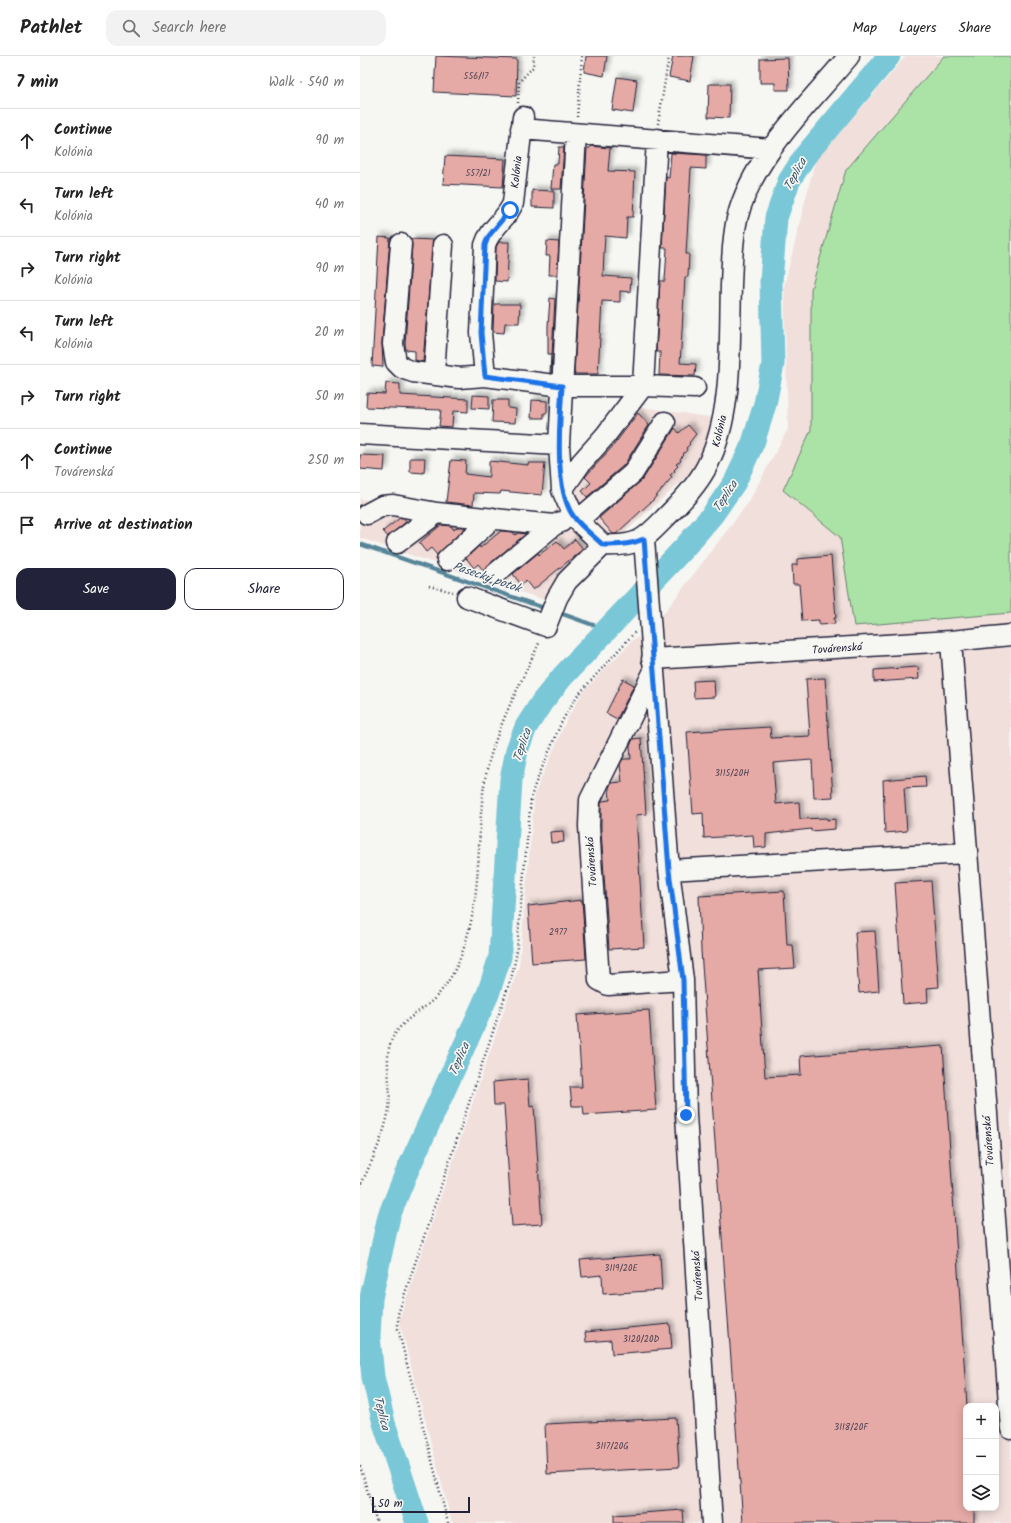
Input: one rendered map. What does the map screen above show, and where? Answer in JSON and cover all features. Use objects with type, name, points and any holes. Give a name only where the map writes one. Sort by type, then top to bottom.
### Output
[{"type":"street","name":"Kolónia","points":[[603,545],[620,546],[634,544],[645,547],[690,492],[706,467],[718,440],[727,388],[732,252],[737,218],[746,193],[757,171],[771,149],[849,56]]},
{"type":"street","points":[[520,118],[576,134],[657,139],[771,149]]},
{"type":"street","name":"Kolónia","points":[[485,376],[481,333],[485,245],[488,237],[510,210],[513,203],[520,118]]},
{"type":"street","points":[[467,597],[548,622],[556,598],[567,581],[603,545],[576,519],[562,490],[559,445],[576,134]]},
{"type":"street","points":[[562,490],[643,386],[657,139]]},
{"type":"street","points":[[401,244],[393,344],[396,362],[402,368],[413,372],[458,378],[485,376],[562,386],[643,386],[695,388]]},
{"type":"street","points":[[434,374],[443,245]]},
{"type":"street","points":[[367,514],[382,506],[393,505],[437,513],[554,525],[576,519],[633,473],[665,422]]},
{"type":"street","points":[[360,434],[559,445]]},
{"type":"street","points":[[397,543],[437,513]]},
{"type":"street","points":[[447,560],[494,518]]},
{"type":"street","points":[[495,574],[554,525]]},
{"type":"street","name":"Továrenská","points":[[645,547],[669,870],[683,980],[687,1123],[712,1523]]},
{"type":"street","name":"Továrenská","points":[[653,666],[1011,635]]},
{"type":"street","name":"Továrenská","points":[[951,641],[1011,1429]]},
{"type":"street","name":"Továrenská","points":[[653,666],[590,800],[589,826],[599,980],[608,985],[683,980]]},
{"type":"street","points":[[669,870],[966,853]]},
{"type":"path","points":[[520,118],[519,82],[533,68],[534,56]]},
{"type":"path","points":[[576,134],[582,56]]},
{"type":"path","points":[[657,139],[669,56]]},
{"type":"path","points":[[429,586],[467,597]]},
{"type":"path","points":[[448,1523],[398,1329],[398,1314],[512,975],[516,956],[532,793],[562,721],[577,696],[650,619]]},
{"type":"path","points":[[360,1187],[380,1140],[388,1114],[390,1094],[388,1054],[392,1037],[406,1021],[435,998],[453,975],[465,945],[475,901],[483,792],[492,747],[548,622]]},
{"type":"path","points":[[360,1466],[377,1523]]},
{"type":"shaded area","points":[[906,56],[1011,56],[1011,1523],[452,1523],[399,1320],[519,966],[535,793],[566,721],[583,692],[634,639],[650,633],[660,633],[661,617],[748,503],[788,429],[784,287],[815,161]]},
{"type":"shaded area","points":[[621,404],[715,418],[693,471],[548,601],[360,538],[360,499],[548,522]]},
{"type":"green space","points":[[944,56],[1011,56],[1011,613],[854,626],[840,537],[783,490],[811,430],[811,289],[846,170]]},
{"type":"building","points":[[436,56],[517,59],[516,96],[434,92]]},
{"type":"building","points":[[586,56],[607,56],[604,76],[584,72]]},
{"type":"building","points":[[673,56],[694,56],[690,81],[669,77]]},
{"type":"building","points":[[788,58],[789,90],[775,90],[775,83],[760,83],[760,59]]},
{"type":"building","points":[[617,77],[637,80],[633,113],[612,110]]},
{"type":"building","points":[[709,84],[730,84],[729,118],[708,117]]},
{"type":"building","points":[[590,146],[610,148],[608,171],[635,172],[633,217],[627,217],[626,238],[605,236],[603,276],[631,278],[630,292],[620,291],[620,302],[602,301],[598,374],[574,374],[587,148],[590,148]]},
{"type":"building","points":[[559,147],[564,147],[561,189],[551,189],[553,164],[558,164]]},
{"type":"building","points":[[671,153],[706,155],[706,169],[691,168],[686,254],[689,254],[688,277],[685,277],[680,363],[696,364],[695,376],[659,375],[660,352],[656,352],[660,281],[665,281],[667,248],[662,248],[666,177],[669,178]]},
{"type":"building","points":[[445,156],[505,159],[503,187],[443,184]]},
{"type":"building","points":[[532,190],[554,191],[554,208],[532,207]]},
{"type":"building","points":[[379,237],[390,238],[382,343],[383,367],[372,366]]},
{"type":"building","points":[[411,239],[433,240],[423,362],[415,360],[415,351],[406,350],[405,344],[412,245]]},
{"type":"building","points":[[547,241],[559,242],[557,275],[549,275],[550,256],[546,256]]},
{"type":"building","points":[[499,242],[509,242],[507,282],[495,281],[496,247]]},
{"type":"building","points":[[550,298],[555,299],[551,373],[551,354],[548,354]]},
{"type":"building","points":[[494,304],[520,304],[519,323],[505,323],[504,333],[493,332]]},
{"type":"building","points":[[386,383],[400,384],[400,395],[468,399],[468,412],[453,411],[452,427],[439,426],[441,410],[366,407],[367,393],[385,394]]},
{"type":"building","points":[[473,395],[489,396],[489,409],[472,408]]},
{"type":"building","points":[[493,400],[508,400],[508,408],[516,409],[515,423],[492,422]]},
{"type":"building","points":[[532,400],[547,401],[547,413],[544,413],[544,418],[531,418]]},
{"type":"building","points":[[638,413],[649,425],[624,465],[587,497],[582,491],[591,483],[585,477],[613,446]]},
{"type":"building","points":[[688,425],[696,434],[686,448],[687,450],[680,459],[681,461],[676,464],[678,466],[670,475],[672,477],[653,500],[616,534],[613,534],[599,518],[643,479],[675,428],[679,433]]},
{"type":"building","points":[[360,455],[385,456],[384,471],[360,469]]},
{"type":"building","points":[[410,458],[425,458],[424,473],[410,472]]},
{"type":"building","points":[[451,460],[466,461],[465,474],[489,477],[489,461],[528,465],[528,463],[545,463],[542,495],[501,491],[500,494],[474,493],[473,505],[446,502]]},
{"type":"building","points":[[400,518],[404,519],[406,522],[388,537],[383,531]]},
{"type":"building","points":[[441,525],[451,526],[454,530],[457,527],[466,527],[437,555],[431,548],[426,552],[419,543]]},
{"type":"building","points":[[501,531],[513,532],[515,535],[518,533],[526,534],[488,565],[484,571],[478,564],[474,568],[466,558],[479,546],[480,548]]},
{"type":"building","points":[[575,539],[583,549],[533,590],[526,581],[521,585],[513,574],[538,553],[539,555],[557,541],[564,549]]},
{"type":"building","points":[[831,556],[836,618],[834,618],[835,624],[819,625],[819,620],[802,621],[799,584],[793,584],[792,565],[797,565],[797,559]]},
{"type":"building","points":[[918,667],[919,679],[874,682],[874,670]]},
{"type":"building","points":[[825,678],[833,797],[814,798],[812,760],[773,763],[776,804],[799,802],[800,819],[835,819],[835,829],[811,831],[811,829],[766,834],[766,847],[754,848],[753,835],[704,838],[703,813],[693,814],[687,732],[770,727],[771,738],[810,736],[806,679]]},
{"type":"building","points":[[623,679],[634,685],[617,719],[606,713]]},
{"type":"building","points":[[714,680],[715,697],[694,698],[693,681]]},
{"type":"building","points":[[641,738],[646,814],[636,815],[644,947],[609,949],[601,830],[601,803],[602,801],[610,800],[609,788],[611,783],[622,782],[620,764],[623,759],[631,759],[630,746],[633,739]]},
{"type":"building","points":[[925,776],[926,787],[904,788],[907,831],[885,833],[883,780]]},
{"type":"building","points":[[563,831],[564,842],[551,843],[550,832]]},
{"type":"building","points":[[931,881],[939,987],[927,988],[928,1002],[903,1004],[895,883]]},
{"type":"building","points":[[784,891],[787,945],[793,945],[795,968],[758,970],[765,1077],[801,1075],[800,1056],[943,1046],[967,1403],[963,1403],[963,1511],[974,1511],[974,1523],[743,1523],[701,951],[699,896]]},
{"type":"building","points":[[582,900],[586,959],[532,963],[528,906]]},
{"type":"building","points":[[875,931],[879,991],[859,993],[855,932]]},
{"type":"building","points":[[649,1010],[656,1110],[584,1115],[583,1106],[572,1106],[570,1087],[582,1087],[577,1015]]},
{"type":"building","points":[[528,1079],[530,1107],[534,1106],[542,1224],[512,1226],[504,1105],[494,1105],[493,1082]]},
{"type":"building","points":[[660,1254],[662,1290],[603,1294],[602,1275],[582,1277],[580,1260]]},
{"type":"building","points":[[670,1324],[672,1349],[612,1354],[611,1340],[586,1342],[585,1332]]},
{"type":"building","points":[[676,1418],[679,1467],[547,1474],[545,1424]]},
{"type":"building","points":[[683,1510],[684,1523],[614,1523],[614,1515]]},
{"type":"waterway","name":"Teplica","points":[[417,1523],[384,1423],[373,1377],[369,1336],[371,1298],[389,1216],[405,1176],[488,994],[500,957],[511,780],[517,750],[526,727],[542,702],[563,676],[684,548],[713,514],[735,482],[753,443],[765,404],[773,364],[771,281],[776,218],[789,181],[805,156],[889,56]]},
{"type":"waterway","name":"Pasecký potok","points":[[360,544],[547,609]]},
{"type":"waterway","name":"Pasecký potok","points":[[557,612],[607,630]]},
{"type":"route","points":[[510,210],[488,237],[485,245],[481,333],[485,376],[562,386],[559,445],[562,490],[574,517],[603,545],[620,546],[634,544],[644,539],[669,870],[683,980],[686,1115]]}]
